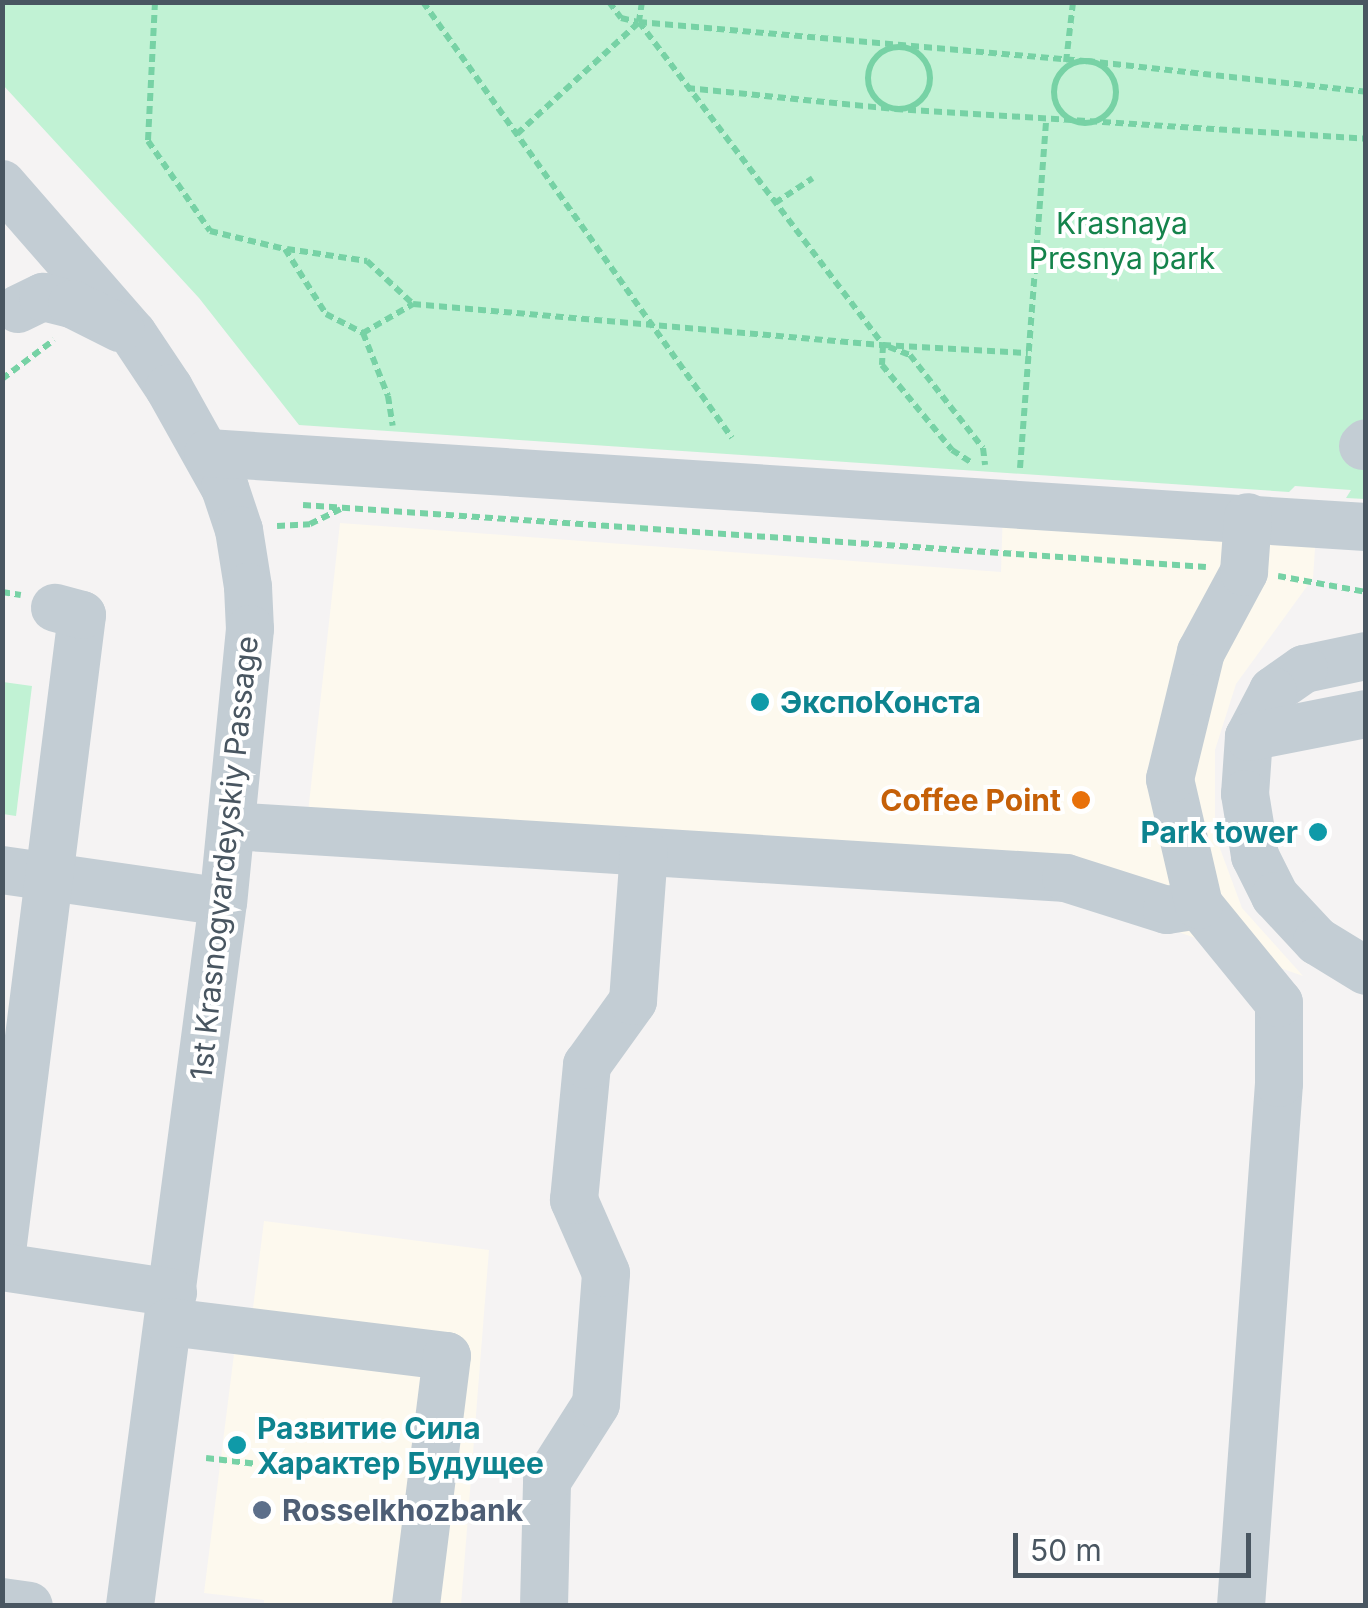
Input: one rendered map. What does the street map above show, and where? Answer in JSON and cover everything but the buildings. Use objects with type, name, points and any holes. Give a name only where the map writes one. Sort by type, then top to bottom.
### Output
[{"type":"street","name":"1st Krasnogvardeyskiy Passage","points":[[8,206],[133,334],[208,453],[239,530],[248,587],[250,629],[231,826],[171,1307],[143,1604]]},
{"type":"street","points":[[18,310],[42,297],[90,313],[133,334]]},
{"type":"street","points":[[208,453],[1000,480],[1248,517],[1366,527]]},
{"type":"street","points":[[1241,1606],[1279,1083],[1279,1003],[1199,904],[1170,779],[1201,652],[1244,569],[1248,517]]},
{"type":"street","points":[[2,1252],[82,615],[55,608]]},
{"type":"street","points":[[1366,656],[1319,664],[1292,675],[1266,700],[1249,737],[1246,814],[1264,876],[1303,929],[1366,971]]},
{"type":"street","points":[[1249,737],[1366,714]]},
{"type":"street","points":[[231,826],[1066,878],[1167,910],[1199,904]]},
{"type":"street","points":[[544,1606],[547,1481],[596,1404],[606,1273],[574,1200],[587,1065],[632,1000],[644,852]]},
{"type":"street","points":[[2,870],[223,902]]},
{"type":"street","points":[[2,1266],[171,1307],[447,1356],[416,1606]]},
{"type":"street","points":[[2,1602],[28,1606]]},
{"type":"path","points":[[154,2],[148,141],[210,232],[285,249],[366,261],[412,304]]},
{"type":"path","points":[[424,2],[732,438]]},
{"type":"path","points":[[608,2],[621,18],[639,22],[1065,64],[1088,61],[1366,92]]},
{"type":"path","points":[[517,134],[639,22],[642,2]]},
{"type":"path","points":[[1072,2],[1065,64],[1057,78],[1054,101],[1060,112],[1082,123],[1104,116],[1116,95],[1108,72],[1088,61]]},
{"type":"path","points":[[639,22],[883,345],[910,356],[984,448],[1000,480]]},
{"type":"path","points":[[903,47],[924,59],[930,82],[918,103],[895,110],[874,98],[868,74],[880,54],[903,47]]},
{"type":"path","points":[[688,88],[895,110],[1366,139]]},
{"type":"path","points":[[1000,480],[1028,353],[1046,121]]},
{"type":"path","points":[[774,203],[813,178]]},
{"type":"path","points":[[285,249],[326,314],[363,334],[388,396],[394,431]]},
{"type":"path","points":[[363,334],[412,304],[883,345],[1028,353]]},
{"type":"path","points":[[2,379],[90,313]]},
{"type":"path","points":[[883,345],[882,365],[952,450],[1000,480]]},
{"type":"path","points":[[303,505],[1244,569],[1366,592]]},
{"type":"path","points":[[271,527],[310,524],[344,508]]},
{"type":"path","points":[[206,1458],[256,1464]]},
{"type":"shaded area","points":[[1003,508],[1316,534],[1313,578],[1236,684],[1215,750],[1215,835],[1242,908],[1303,976],[1068,893],[304,849],[340,523],[1001,572]]},
{"type":"shaded area","points":[[264,1221],[489,1250],[461,1605],[264,1606],[264,1600],[204,1593],[239,1314],[252,1316]]},
{"type":"green space","name":"Krasnaya Presnya park","points":[[3,3],[1365,3],[1365,499],[1346,498],[1351,490],[1295,486],[1289,492],[299,425],[199,298],[3,85]]},
{"type":"green space","points":[[3,682],[32,686],[16,816],[3,814]]},
{"type":"place","name":"ЭкспоКонста","points":[[760,702]]},
{"type":"place","name":"Coffee Point","points":[[1081,800]]},
{"type":"place","name":"Park tower","points":[[1318,832]]},
{"type":"place","name":"Развитие Сила Характер Будущее","points":[[237,1445]]},
{"type":"place","name":"Rosselkhozbank","points":[[262,1510]]}]
